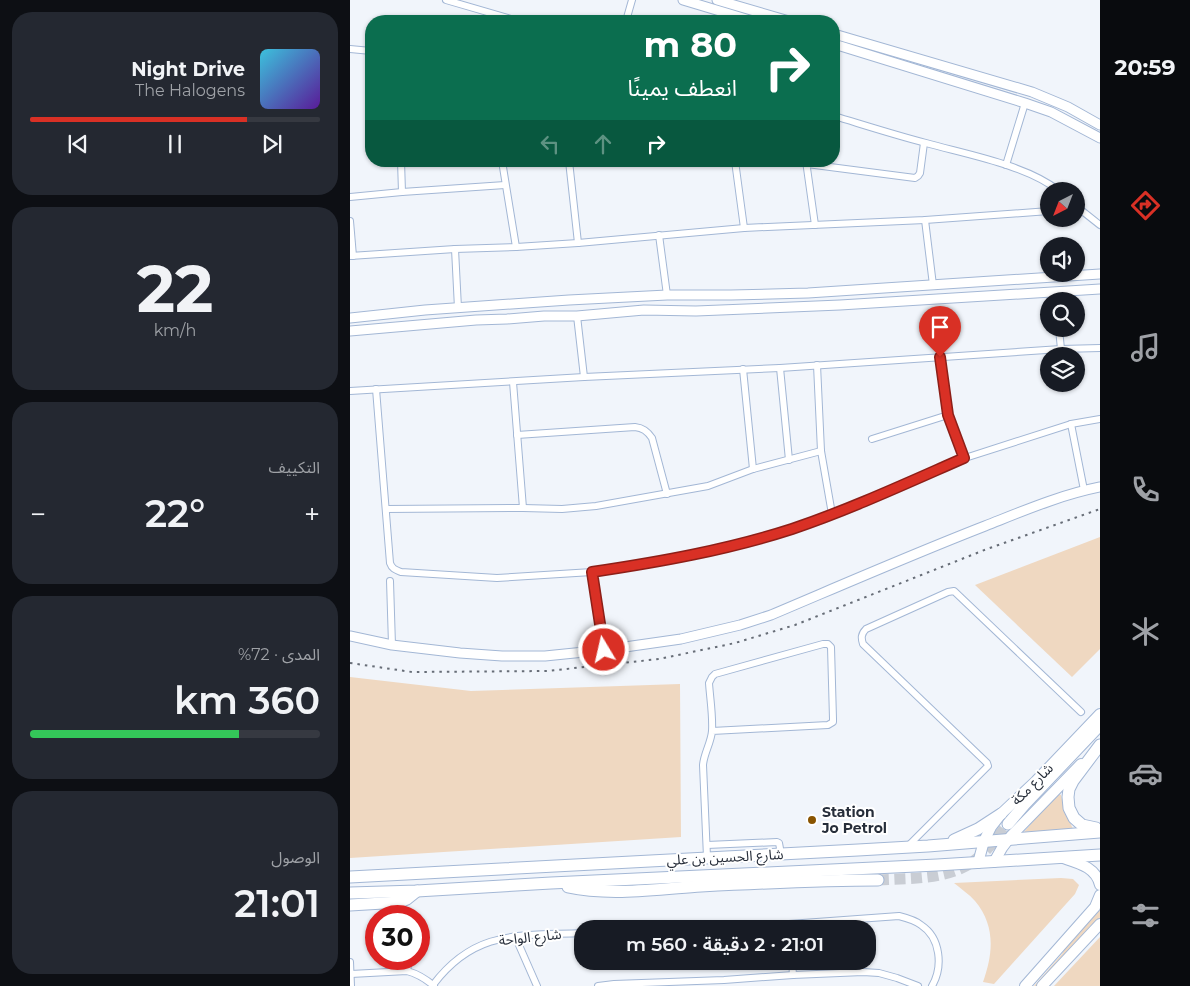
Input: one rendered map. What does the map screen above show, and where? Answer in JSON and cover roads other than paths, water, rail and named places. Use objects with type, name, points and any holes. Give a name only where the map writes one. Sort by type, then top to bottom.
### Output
[{"type":"highway","points":[[1008,824],[1100,725]]},
{"type":"highway","points":[[1100,745],[1069,789],[1068,797],[1069,808],[1074,818],[1082,826],[1100,830]]},
{"type":"highway","points":[[941,845],[978,829],[1000,814]]},
{"type":"highway","name":"شارع الحسين بن علي","points":[[350,877],[941,845],[1100,830]]},
{"type":"highway","name":"شارع الحسين بن علي","points":[[350,893],[978,863],[1100,855]]},
{"type":"highway","points":[[551,883],[584,890],[618,891],[733,884],[878,880]]},
{"type":"highway","points":[[350,905],[400,902],[417,891]]},
{"type":"main road","name":"شارع مكة","points":[[978,863],[984,841],[1000,814],[1036,781],[1100,714]]},
{"type":"main road","name":"شارع مكة","points":[[994,862],[1008,840],[1100,745]]},
{"type":"main road","points":[[1059,857],[1087,867],[1097,877],[1100,885]]},
{"type":"main road","points":[[1024,986],[1095,907],[1100,895]]},
{"type":"main road","points":[[1042,986],[1100,924]]},
{"type":"main road","points":[[1049,986],[1052,975]]},
{"type":"street","points":[[446,0],[497,15]]},
{"type":"street","points":[[628,15],[632,0]]},
{"type":"street","points":[[683,0],[733,15]]},
{"type":"street","points":[[717,0],[768,15]]},
{"type":"street","points":[[840,36],[1032,92],[1068,107],[1100,125]]},
{"type":"street","points":[[840,46],[1051,112],[1100,138]]},
{"type":"street","points":[[350,49],[365,50]]},
{"type":"street","points":[[1006,165],[1025,103]]},
{"type":"street","points":[[840,118],[1006,165],[1040,182]]},
{"type":"street","points":[[840,167],[914,178],[920,173],[924,143]]},
{"type":"street","points":[[401,167],[402,192]]},
{"type":"street","points":[[503,167],[516,247]]},
{"type":"street","points":[[570,167],[578,243]]},
{"type":"street","points":[[736,167],[744,228]]},
{"type":"street","points":[[808,167],[815,225]]},
{"type":"street","points":[[350,197],[505,184]]},
{"type":"street","points":[[350,221],[351,256],[578,243],[744,228],[925,220],[1040,212]]},
{"type":"street","points":[[1085,212],[1100,225]]},
{"type":"street","points":[[925,220],[933,285]]},
{"type":"street","points":[[659,235],[667,294]]},
{"type":"street","points":[[455,249],[458,308]]},
{"type":"street","points":[[1100,274],[808,293],[667,294],[425,310],[353,317],[353,330],[476,320],[577,316],[644,310],[696,311],[808,306],[1100,289]]},
{"type":"street","points":[[808,293],[808,306]]},
{"type":"street","points":[[577,316],[584,377]]},
{"type":"street","points":[[1085,348],[1100,348]]},
{"type":"street","points":[[350,391],[780,368],[1040,350]]},
{"type":"street","points":[[940,357],[948,415],[964,458]]},
{"type":"street","points":[[817,365],[821,451],[832,514]]},
{"type":"street","points":[[780,368],[789,460]]},
{"type":"street","points":[[744,369],[754,469]]},
{"type":"street","points":[[513,382],[523,508]]},
{"type":"street","points":[[376,389],[391,567],[401,572],[497,578],[592,572],[740,544],[791,529],[832,514],[964,458],[1071,424],[1100,419]]},
{"type":"street","points":[[872,439],[948,415]]},
{"type":"street","points":[[1071,424],[1084,490]]},
{"type":"street","points":[[517,435],[642,428],[652,438],[667,494]]},
{"type":"street","points":[[386,509],[562,509],[596,506],[708,486],[754,469],[821,451]]},
{"type":"street","points":[[350,636],[392,646],[502,656],[545,656],[681,639],[740,625],[771,615],[957,537],[1060,497],[1100,487]]},
{"type":"street","points":[[592,572],[604,650]]},
{"type":"street","points":[[390,581],[392,646]]},
{"type":"street","points":[[908,847],[988,766],[864,644],[862,637],[866,629],[954,591],[1081,712]]},
{"type":"street","points":[[706,858],[703,765],[712,731],[709,682],[712,676],[822,644],[828,644],[830,647],[834,719],[831,724],[712,731]]},
{"type":"street","points":[[707,845],[778,842],[780,843],[782,854]]},
{"type":"street","points":[[752,843],[753,855]]},
{"type":"street","points":[[855,920],[899,916],[923,926],[932,936],[937,946],[938,970],[936,980],[932,986]]},
{"type":"street","name":"شارع الواحة","points":[[434,985],[448,966],[464,954],[494,940],[515,936],[574,933]]},
{"type":"street","points":[[515,936],[537,986]]},
{"type":"street","points":[[350,962],[352,986]]},
{"type":"street","points":[[793,970],[793,975]]},
{"type":"street","points":[[351,974],[408,971],[434,985]]},
{"type":"street","points":[[598,986],[614,984],[725,983],[793,975],[863,972],[880,973],[918,986]]},
{"type":"tunnel","points":[[878,880],[923,878],[956,871],[978,857],[1008,824]]},
{"type":"railway","points":[[350,663],[412,672],[547,671],[659,659],[735,643],[795,625],[987,549],[1100,509]]},
{"type":"place","name":"Station Jo Petrol","points":[[812,820]]}]
